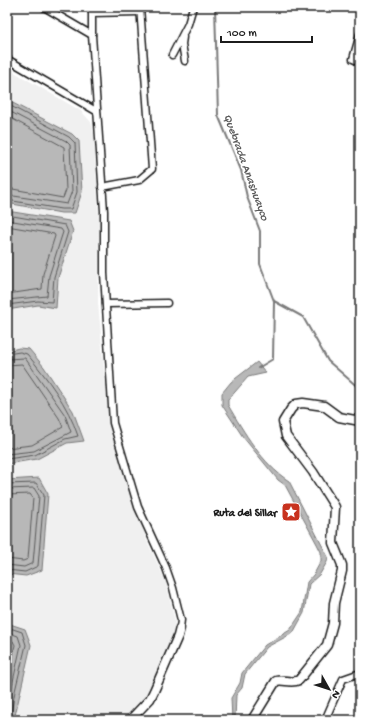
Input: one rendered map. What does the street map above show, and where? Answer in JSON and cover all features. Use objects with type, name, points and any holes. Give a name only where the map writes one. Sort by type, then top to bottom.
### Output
[{"type":"street","points":[[44,7],[92,35]]},
{"type":"street","points":[[172,55],[188,24],[193,7]]},
{"type":"street","points":[[102,188],[139,180],[152,169],[139,10],[92,10],[96,111],[102,188],[104,272],[113,423],[138,507],[174,588],[181,620],[178,636],[150,699],[130,720]]},
{"type":"street","points":[[360,34],[353,59],[360,62]]},
{"type":"street","points":[[183,35],[182,44],[185,61]]},
{"type":"street","points":[[7,58],[96,111]]},
{"type":"street","points":[[106,304],[167,303]]},
{"type":"street","points":[[252,720],[276,682],[282,680],[294,682],[298,680],[327,645],[333,623],[334,603],[342,571],[342,565],[333,543],[335,507],[314,472],[286,436],[283,428],[283,422],[296,404],[324,406],[339,417],[360,421]]},
{"type":"street","points":[[325,720],[343,678],[360,674]]},
{"type":"shaded area","points":[[7,68],[81,111],[91,122],[94,133],[99,221],[98,303],[109,423],[147,541],[166,582],[175,621],[174,637],[151,690],[124,720],[7,720]]},
{"type":"water","points":[[7,100],[72,134],[79,141],[82,192],[75,213],[61,213],[7,203]]},
{"type":"water","points":[[7,211],[69,221],[73,231],[58,278],[56,308],[38,305],[7,310]]},
{"type":"water","points":[[19,348],[29,349],[44,367],[73,411],[84,441],[67,443],[37,459],[7,464],[7,351]]},
{"type":"water","points":[[257,362],[266,373],[248,377],[228,400],[228,405],[254,447],[262,457],[279,474],[289,481],[328,557],[327,562],[320,574],[309,584],[304,613],[293,633],[267,647],[245,674],[242,688],[236,695],[235,720],[232,720],[231,698],[240,683],[242,673],[265,645],[290,630],[302,612],[307,582],[314,574],[321,561],[321,552],[285,485],[278,480],[243,437],[222,405],[222,393],[231,382]]},
{"type":"water","points":[[39,478],[48,494],[42,570],[26,576],[7,574],[7,480]]},
{"type":"water","points":[[7,623],[25,629],[31,645],[14,720],[7,720]]},
{"type":"waterway","name":"Quebrada Anashuayco","points":[[215,7],[218,115],[241,170],[247,197],[260,231],[260,264],[274,301],[273,359],[258,368]]},
{"type":"waterway","points":[[274,301],[303,317],[328,361],[360,389]]},
{"type":"place","name":"Ruta del Sillar","points":[[291,512]]}]
